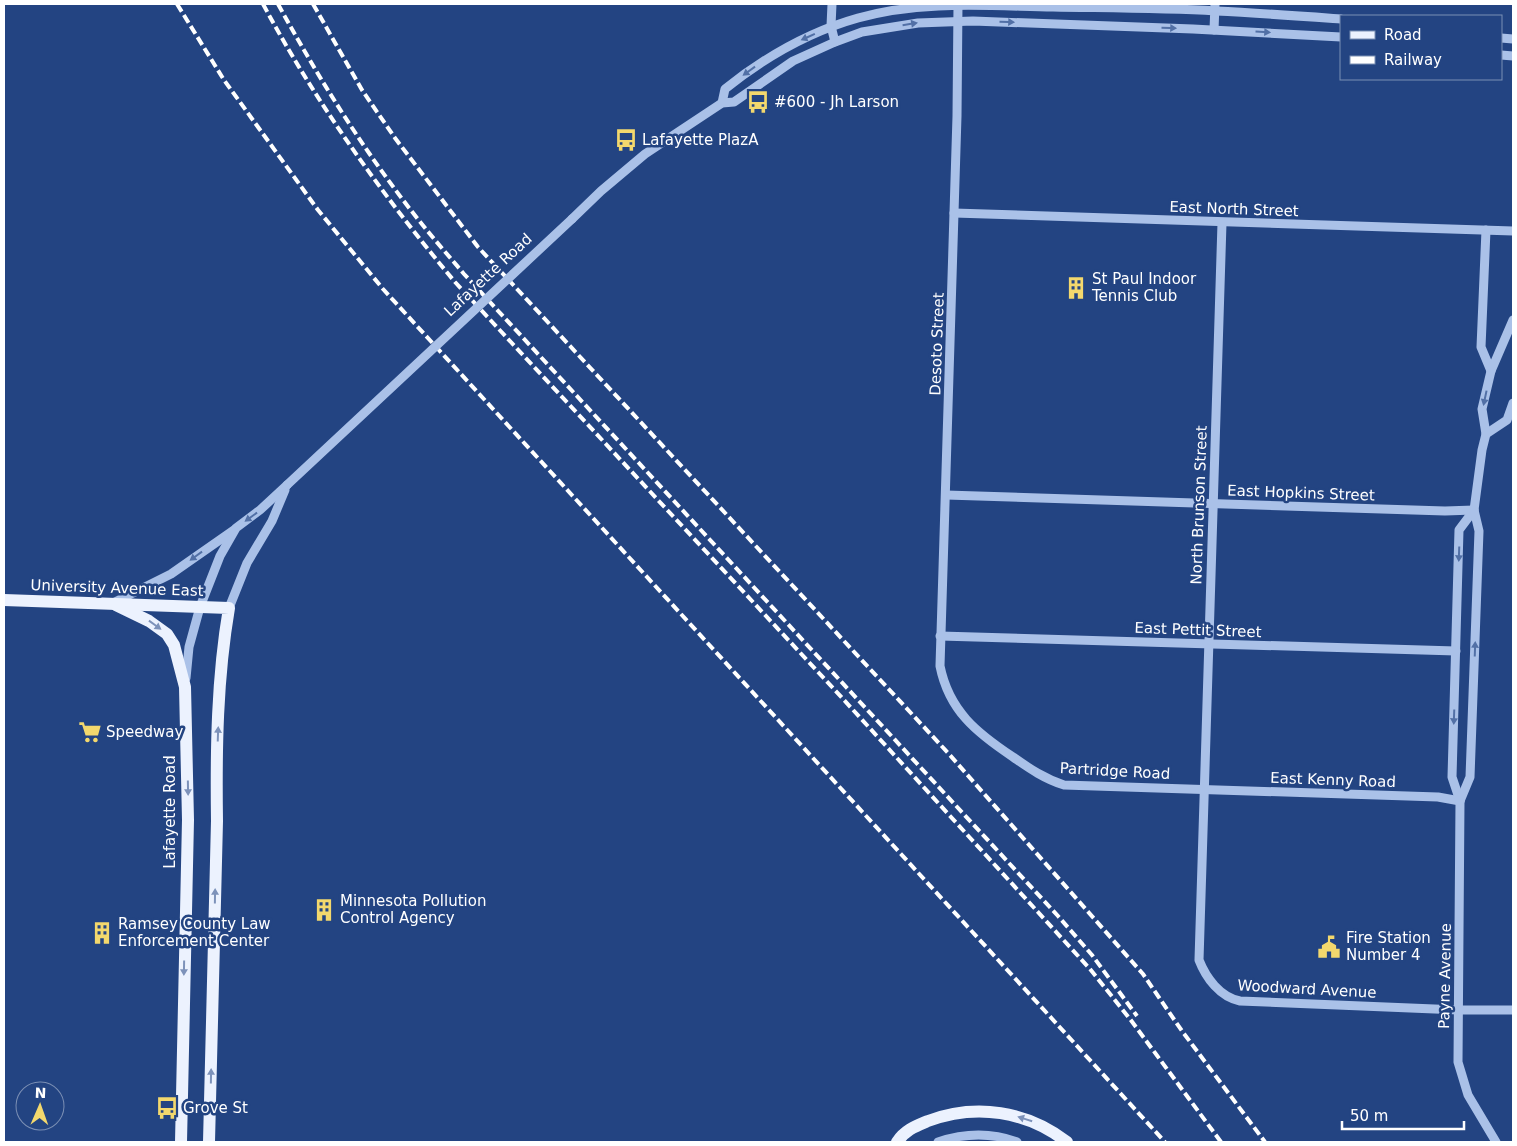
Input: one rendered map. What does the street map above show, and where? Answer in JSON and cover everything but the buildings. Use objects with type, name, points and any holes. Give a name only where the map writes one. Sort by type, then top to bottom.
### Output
[{"type":"main road","name":"University Avenue East","points":[[4,600],[229,608]]},
{"type":"main road","points":[[112,603],[150,621],[166,634],[174,645],[185,687]]},
{"type":"main road","name":"Lafayette Road","points":[[209,1142],[217,821],[216,768],[222,647],[229,608]]},
{"type":"main road","name":"Lafayette Road","points":[[181,1142],[188,820],[185,687]]},
{"type":"main road","points":[[898,1142],[903,1134],[918,1125],[945,1114],[991,1111],[1028,1119],[1052,1130],[1067,1142]]},
{"type":"street","points":[[832,4],[831,26],[835,42]]},
{"type":"street","name":"Lafayette Road","points":[[722,103],[725,89],[763,61],[786,47],[831,26],[859,17],[914,7],[958,4],[1215,7],[1340,19]]},
{"type":"street","name":"Desoto Street","points":[[944,684],[940,666],[940,636],[946,495],[958,4]]},
{"type":"street","points":[[1214,30],[1215,7]]},
{"type":"street","name":"Lafayette Road","points":[[185,687],[189,647],[200,607],[220,556],[236,528],[260,510],[602,190],[644,154],[722,103],[734,102],[793,61],[862,32],[918,23],[958,22],[1214,30],[1340,37]]},
{"type":"street","name":"East North Street","points":[[954,213],[1513,231]]},
{"type":"street","name":"North Brunson Street","points":[[1204,789],[1222,223]]},
{"type":"street","points":[[1486,230],[1481,347],[1490,370]]},
{"type":"street","name":"Payne Avenue","points":[[1460,801],[1470,777],[1478,531],[1474,510],[1486,434],[1482,409],[1490,370],[1513,320]]},
{"type":"street","points":[[1486,434],[1506,420],[1513,403]]},
{"type":"street","name":"Lafayette Road","points":[[229,608],[247,562],[272,521],[287,485]]},
{"type":"street","name":"East Hopkins Street","points":[[946,495],[1445,511],[1474,510]]},
{"type":"street","name":"Payne Avenue","points":[[1474,510],[1459,530],[1452,777],[1460,801],[1458,1062],[1460,1074],[1468,1095],[1496,1142]]},
{"type":"street","points":[[112,603],[170,574],[236,528]]},
{"type":"street","name":"East Pettit Street","points":[[940,636],[1456,651]]},
{"type":"street","name":"Partridge Road","points":[[944,684],[952,700],[969,724],[986,739],[1050,781],[1064,785],[1204,789]]},
{"type":"street","name":"East Kenny Road","points":[[1204,789],[1438,797],[1460,801]]},
{"type":"street","name":"Woodward Avenue","points":[[1204,789],[1199,960],[1211,982],[1229,999],[1459,1010],[1513,1010]]},
{"type":"street","points":[[938,1142],[952,1137],[975,1134],[995,1136],[1017,1142]]},
{"type":"railway","points":[[177,4],[224,80],[318,210],[383,289],[1165,1142]]},
{"type":"railway","points":[[263,4],[305,77],[352,148],[402,216],[455,282],[833,688],[1090,969],[1130,1019],[1221,1142]]},
{"type":"railway","points":[[278,4],[326,87],[361,141],[397,193],[440,246],[1058,916],[1092,955],[1137,1016]]},
{"type":"railway","points":[[313,4],[362,90],[395,138],[478,247],[949,754],[1143,974],[1182,1031],[1265,1142]]},
{"type":"place","name":"#600 - Jh Larson","points":[[758,102]]},
{"type":"place","name":"Lafayette PlazA","points":[[626,140]]},
{"type":"place","name":"St Paul Indoor Tennis Club","points":[[1076,288]]},
{"type":"place","name":"Speedway","points":[[90,732]]},
{"type":"place","name":"Minnesota Pollution Control Agency","points":[[324,910]]},
{"type":"place","name":"Ramsey County Law Enforcement Center","points":[[102,933]]},
{"type":"place","name":"Fire Station Number 4","points":[[1329,947]]},
{"type":"place","name":"Grove St","points":[[167,1108]]}]
